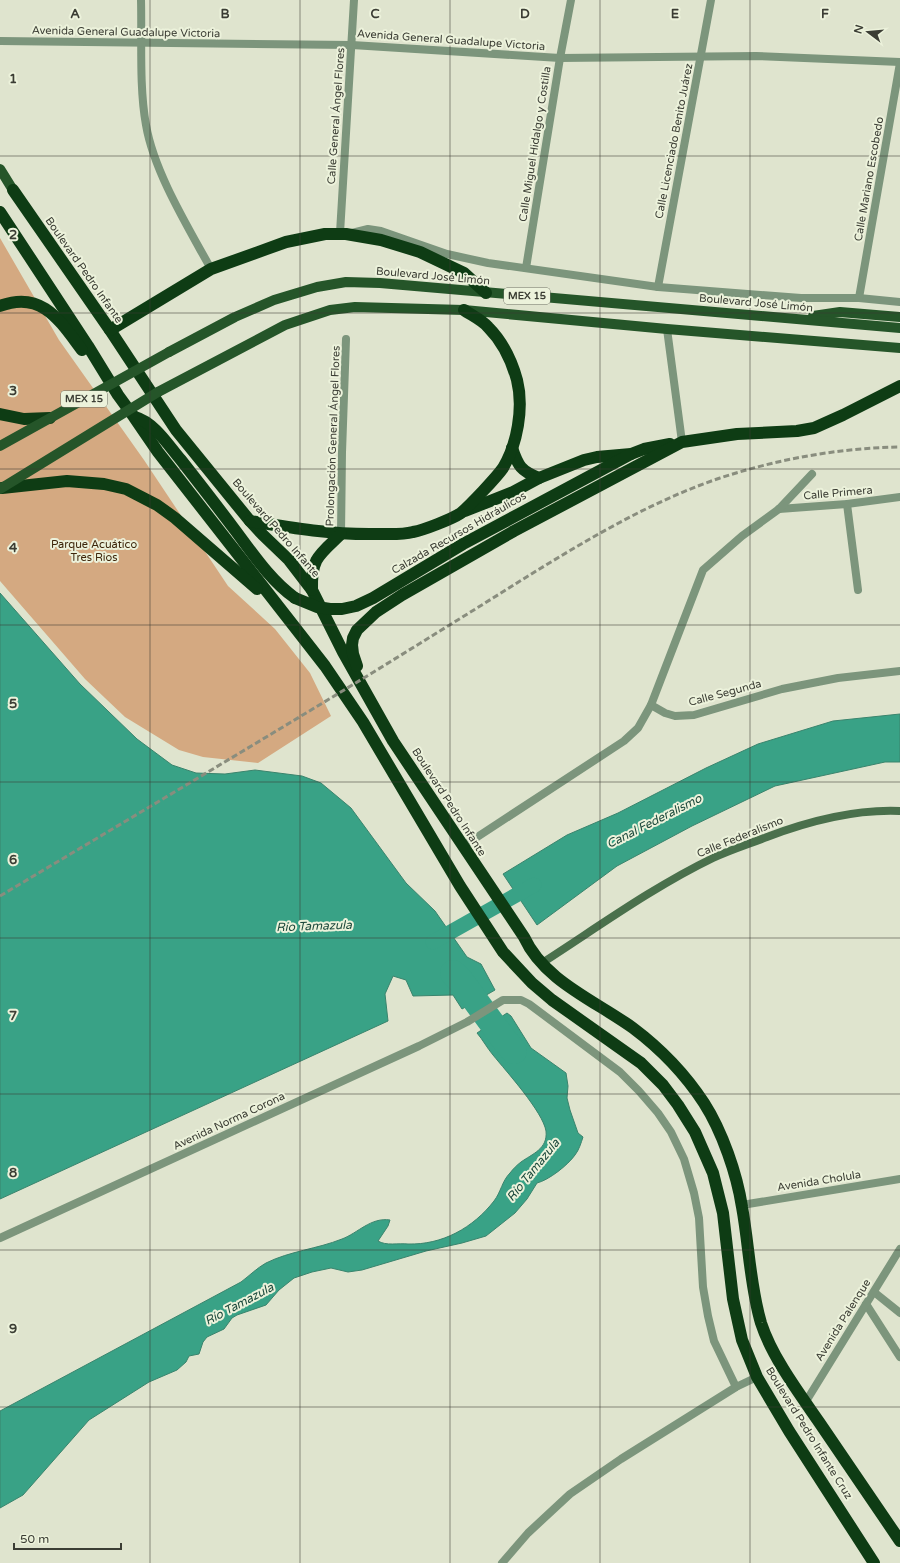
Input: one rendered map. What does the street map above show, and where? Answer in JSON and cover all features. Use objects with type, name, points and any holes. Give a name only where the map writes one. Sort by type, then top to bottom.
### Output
[{"type":"highway","name":"Boulevard Pedro Infante","points":[[13,190],[110,330],[176,430],[250,521],[289,560],[312,590],[343,652],[393,741],[524,937]]},
{"type":"highway","points":[[0,212],[88,346],[118,395]]},
{"type":"highway","points":[[110,330],[211,269],[286,242],[326,234],[343,234],[380,240],[420,252],[464,273],[486,293]]},
{"type":"highway","points":[[0,306],[21,302],[34,304],[49,310],[56,316],[137,418],[180,482],[275,604]]},
{"type":"highway","points":[[460,513],[502,469],[512,448],[518,423],[520,404],[518,381],[509,358],[500,342],[488,326],[464,310]]},
{"type":"highway","points":[[250,521],[300,530],[341,534],[413,532],[429,527],[513,492],[539,478],[584,460],[597,457],[631,454],[644,449],[737,434],[797,431],[814,428],[900,386]]},
{"type":"highway","points":[[0,414],[24,419],[50,418]]},
{"type":"highway","name":"Calzada Recursos Hidráulicos","points":[[137,418],[146,422],[156,431],[174,452],[272,578],[295,598],[317,607],[330,609],[342,609],[356,606],[373,598],[463,544],[631,454]]},
{"type":"highway","points":[[393,741],[379,709],[364,683],[353,654],[352,645],[357,630],[376,612],[402,595],[514,531],[682,442]]},
{"type":"highway","points":[[512,448],[516,460],[522,469],[539,478]]},
{"type":"highway","points":[[1,488],[67,481],[104,484],[126,489],[157,505],[175,518],[275,604]]},
{"type":"highway","points":[[312,590],[312,574],[317,556],[341,534]]},
{"type":"highway","name":"Boulevard Pedro Infante Cruz","points":[[275,604],[325,666],[362,722],[460,886],[500,947],[514,964],[552,1000],[641,1063],[663,1085],[695,1132],[713,1173],[718,1192],[723,1213],[733,1299],[742,1340],[757,1377],[789,1431],[874,1563]]},
{"type":"highway","name":"Boulevard Pedro Infante Cruz","points":[[524,937],[528,945],[542,963],[558,979],[634,1029],[665,1055],[687,1079],[705,1105],[721,1136],[733,1170],[742,1205],[754,1293],[762,1324],[772,1350],[805,1403],[900,1541]]},
{"type":"main road","points":[[0,169],[13,190]]},
{"type":"main road","name":"Boulevard José Limón","points":[[50,418],[235,317],[268,303],[318,287],[346,282],[380,283],[900,328]]},
{"type":"main road","name":"MEX 15","points":[[1,488],[158,392],[209,364],[285,325],[330,310],[355,307],[464,310],[667,329],[900,348]]},
{"type":"main road","points":[[788,318],[840,312],[900,317]]},
{"type":"main road","name":"MEX 15","points":[[0,446],[50,418]]},
{"type":"main road","name":"Calle Federalismo","points":[[542,963],[673,879],[714,858],[805,824],[846,814],[883,810],[900,811]]},
{"type":"street","points":[[141,0],[142,96],[146,125],[152,148],[174,199],[211,269]]},
{"type":"street","name":"Calle General Ángel Flores","points":[[343,234],[340,214],[354,0]]},
{"type":"street","name":"Calle Miguel Hidalgo y Costilla","points":[[526,268],[560,58],[571,0]]},
{"type":"street","name":"Calle Licenciado Benito Juárez","points":[[658,287],[711,0]]},
{"type":"street","name":"Avenida General Guadalupe Victoria","points":[[0,41],[352,45],[560,58],[756,56],[900,63]]},
{"type":"street","name":"Calle Mariano Escobedo","points":[[860,298],[900,63]]},
{"type":"street","name":"Boulevard José Limón","points":[[343,234],[368,230],[381,231],[447,254],[526,268],[658,287],[801,298],[860,298],[900,302]]},
{"type":"street","points":[[667,329],[682,442]]},
{"type":"street","name":"Prolongación General Ángel Flores","points":[[341,534],[346,339]]},
{"type":"street","points":[[462,846],[624,741],[638,728],[651,705],[703,570],[742,536],[779,509],[812,474]]},
{"type":"street","name":"Calle Primera","points":[[779,509],[847,504],[900,497]]},
{"type":"street","points":[[847,504],[858,590]]},
{"type":"street","name":"Calle Segunda","points":[[651,705],[670,714],[694,715],[782,689],[838,678],[900,671]]},
{"type":"street","name":"Avenida Norma Corona","points":[[0,1238],[419,1046],[467,1022],[503,1000],[520,1000],[529,1004],[620,1072],[658,1113],[671,1132],[684,1159],[694,1193],[699,1218],[703,1287],[714,1341],[736,1387]]},
{"type":"street","name":"Avenida Cholula","points":[[742,1205],[900,1179]]},
{"type":"street","name":"Avenida Palenque","points":[[805,1403],[900,1249]]},
{"type":"street","points":[[874,1292],[900,1313]]},
{"type":"street","points":[[866,1304],[900,1356]]},
{"type":"street","points":[[502,1563],[528,1533],[570,1494],[621,1459],[736,1387],[757,1377]]},
{"type":"green space","name":"Parque Acuático Tres Rios","points":[[0,238],[59,340],[144,460],[228,586],[275,629],[310,673],[331,716],[258,763],[203,757],[179,750],[125,717],[85,679],[0,581]]},
{"type":"water","points":[[0,593],[80,684],[137,739],[172,765],[196,773],[225,774],[255,770],[302,776],[321,783],[351,808],[406,883],[435,911],[467,957],[481,964],[495,990],[462,1009],[453,995],[413,996],[406,980],[393,976],[385,994],[388,1021],[0,1199]]},
{"type":"water","points":[[900,714],[900,762],[885,762],[775,786],[692,826],[617,866],[537,925],[503,874],[567,835],[618,813],[706,768],[758,744],[833,721]]},
{"type":"water","points":[[507,1013],[511,1016],[531,1048],[566,1073],[568,1086],[567,1098],[570,1110],[578,1133],[583,1137],[578,1151],[568,1163],[558,1172],[537,1183],[527,1199],[515,1213],[486,1236],[426,1251],[362,1270],[348,1272],[331,1268],[294,1278],[279,1290],[266,1305],[237,1315],[232,1318],[224,1329],[207,1337],[203,1342],[199,1354],[189,1356],[186,1362],[177,1370],[149,1382],[89,1420],[23,1495],[0,1508],[0,1411],[241,1282],[263,1265],[275,1259],[342,1239],[371,1223],[383,1220],[390,1220],[388,1226],[378,1241],[381,1243],[421,1244],[433,1242],[467,1227],[486,1211],[496,1198],[507,1176],[520,1163],[542,1147],[546,1137],[546,1131],[538,1113],[477,1033]]},
{"type":"waterway","name":"Canal Federalismo","points":[[433,942],[534,885]]},
{"type":"waterway","name":"Río Tamazula","points":[[453,973],[461,981],[514,1051]]},
{"type":"railway","points":[[0,896],[326,701],[568,552],[642,511],[720,478],[764,465],[832,452],[900,447]]}]
